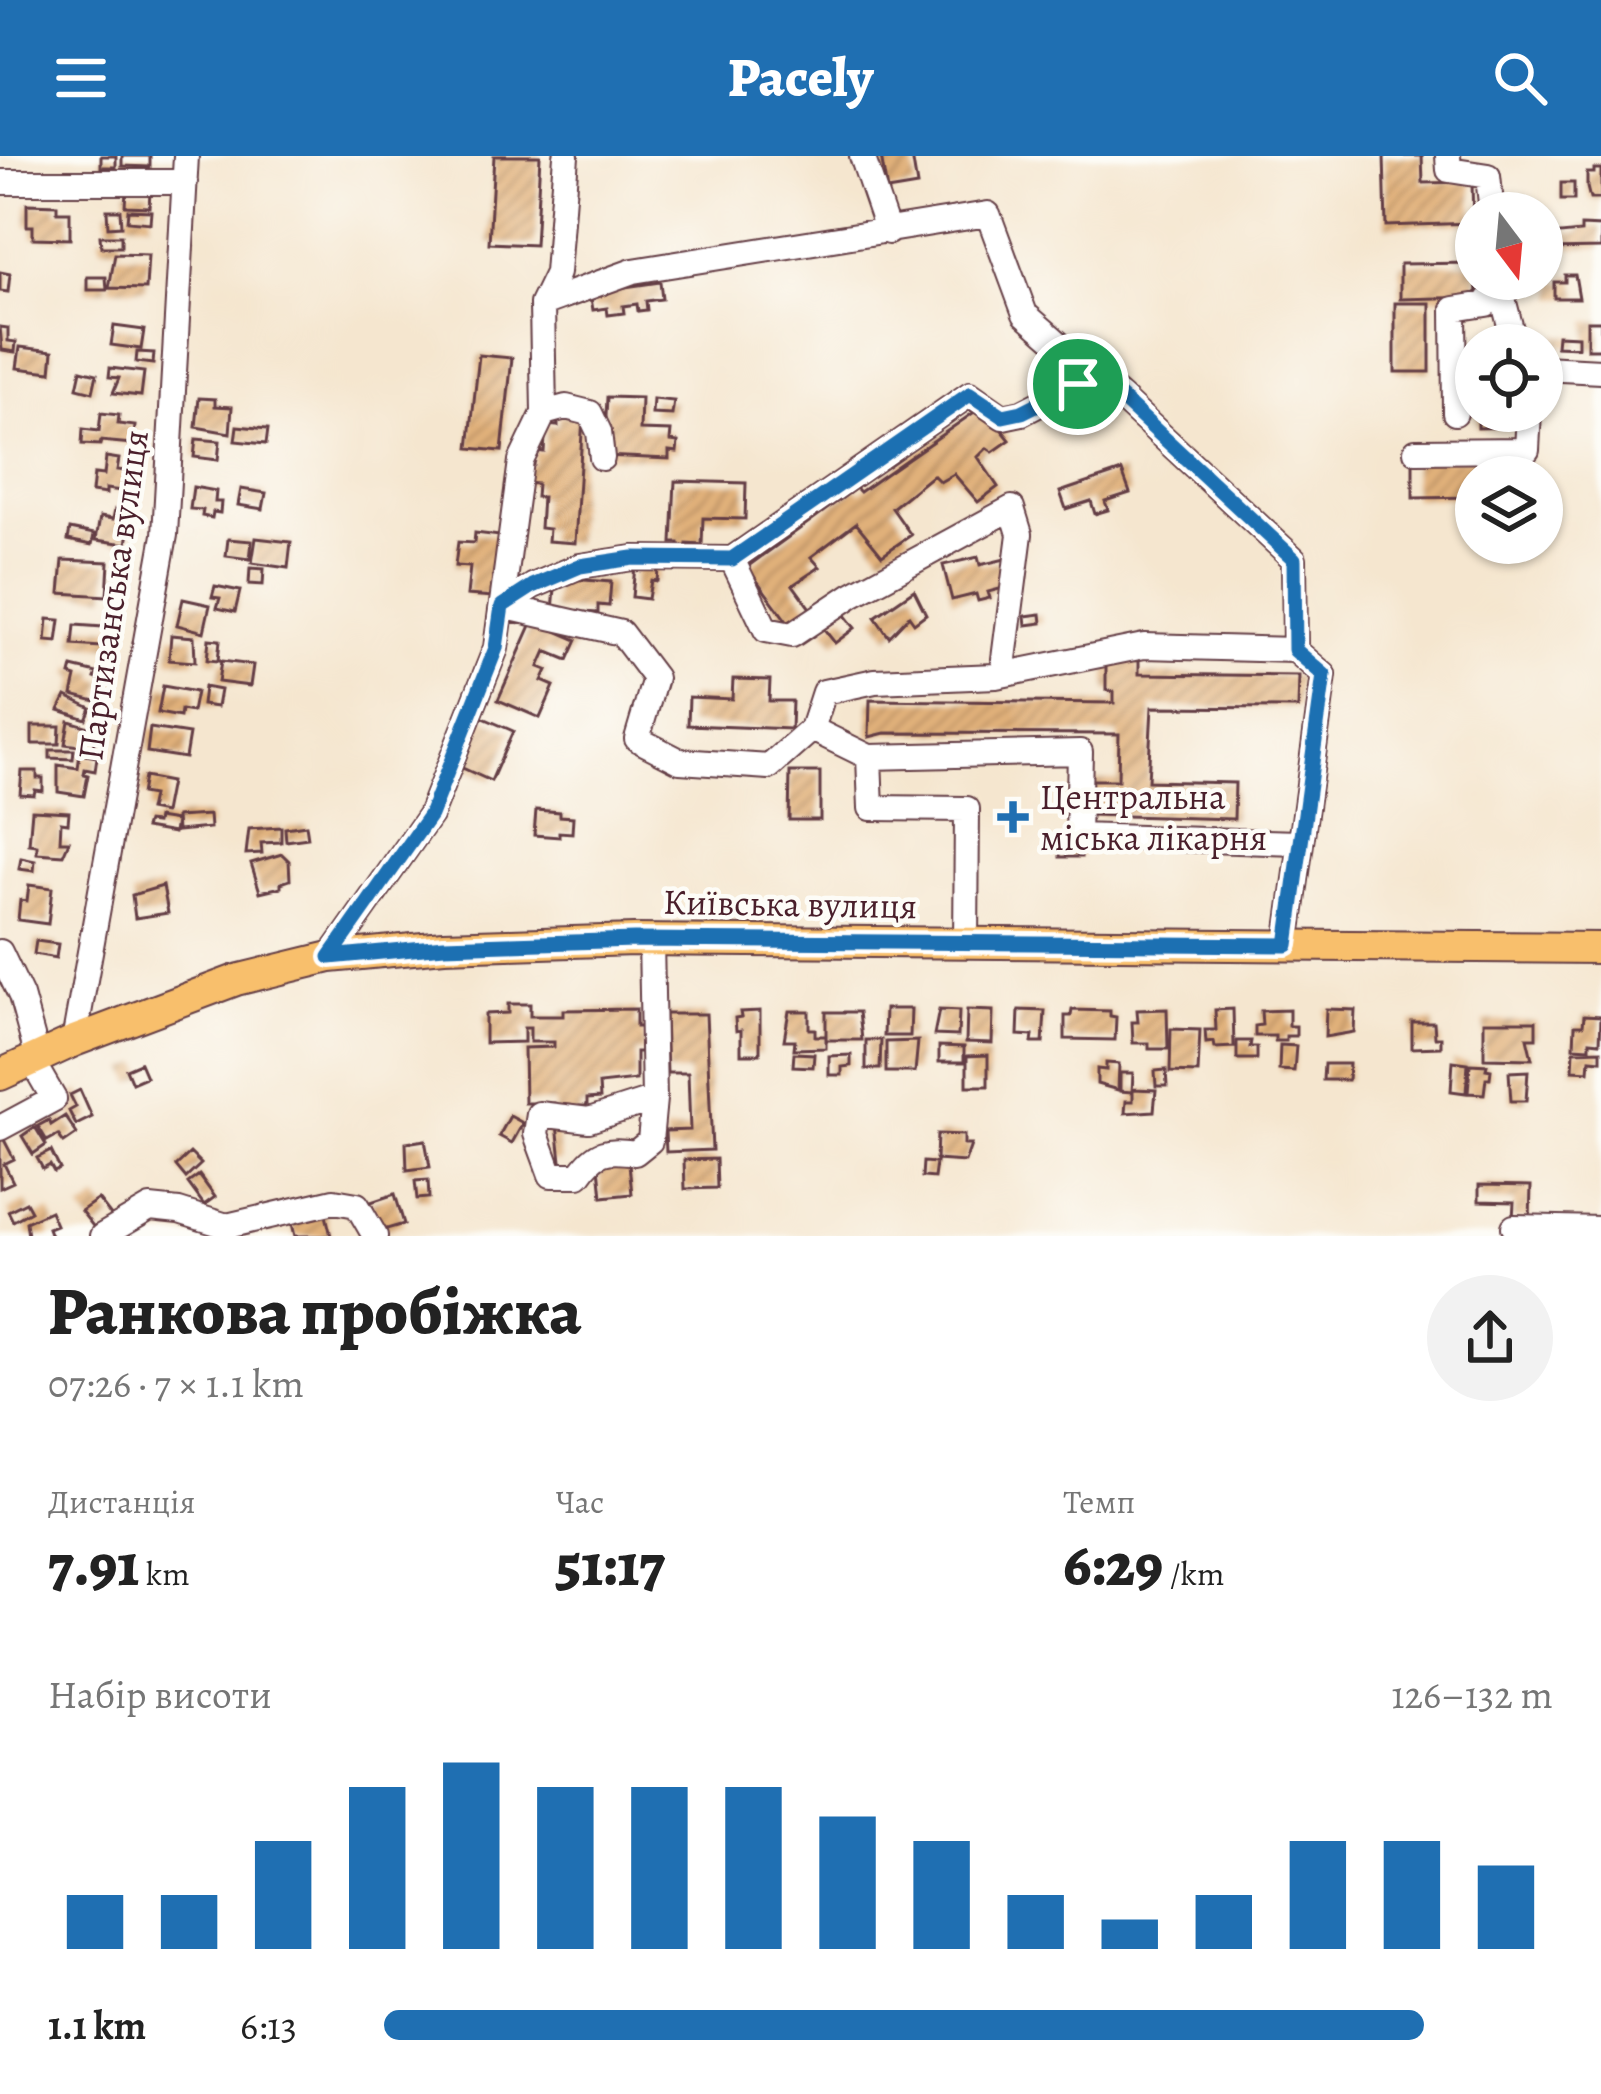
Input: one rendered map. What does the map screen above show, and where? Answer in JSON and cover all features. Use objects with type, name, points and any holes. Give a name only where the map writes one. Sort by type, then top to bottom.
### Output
[{"type":"main road","name":"Київська вулиця","points":[[0,1075],[74,1041],[236,980],[330,957],[444,946],[651,940],[1601,948]]},
{"type":"street","points":[[330,957],[430,815],[496,648],[521,461],[544,413],[542,304],[556,273],[566,156]]},
{"type":"street","points":[[862,156],[889,232]]},
{"type":"street","points":[[1448,156],[1449,170],[1488,176],[1490,192]]},
{"type":"street","points":[[0,182],[185,169]]},
{"type":"street","name":"Партизанська вулиця","points":[[74,1041],[165,535],[185,169]]},
{"type":"street","points":[[542,304],[633,271],[988,214],[1025,314],[1294,559],[1295,650]]},
{"type":"street","points":[[1455,413],[1454,309],[1488,300]]},
{"type":"street","points":[[1563,369],[1601,371]]},
{"type":"street","points":[[502,606],[533,586],[580,566],[633,558],[732,559],[970,394],[1003,416],[1022,412],[1078,384],[1120,397]]},
{"type":"street","points":[[544,413],[566,407],[590,413],[599,432],[602,458]]},
{"type":"street","points":[[1416,451],[1527,450],[1528,432]]},
{"type":"street","points":[[732,559],[766,630],[792,634],[852,595],[1012,508],[1020,534],[1004,659]]},
{"type":"street","points":[[502,606],[621,633],[655,678],[637,739],[680,760],[769,767],[812,729],[824,692],[875,681],[996,676],[1144,646],[1295,650],[1324,675],[1287,945]]},
{"type":"street","points":[[812,729],[869,757],[1080,752],[1078,836],[1299,843]]},
{"type":"street","points":[[869,757],[871,808],[967,809],[966,945]]},
{"type":"street","points":[[651,940],[654,1099],[650,1141],[635,1153],[607,1149],[591,1158],[579,1174],[551,1175],[536,1134],[539,1114],[590,1120],[654,1099]]},
{"type":"street","points":[[0,952],[21,996],[35,1059],[54,1099],[0,1128]]},
{"type":"street","points":[[102,1236],[150,1208],[179,1211],[226,1226],[334,1201],[357,1205],[375,1236]]},
{"type":"street","points":[[1514,1227],[1601,1229]]},
{"type":"building","points":[[101,156],[116,156],[116,167],[101,167]]},
{"type":"building","points":[[122,156],[150,156],[150,167],[122,166]]},
{"type":"building","points":[[494,156],[540,156],[535,245],[489,243]]},
{"type":"building","points":[[881,156],[912,156],[917,186],[887,191]]},
{"type":"building","points":[[1384,156],[1422,156],[1423,183],[1472,182],[1472,192],[1455,192],[1455,224],[1386,226]]},
{"type":"building","points":[[1601,169],[1601,199],[1590,199],[1587,187],[1587,173]]},
{"type":"building","points":[[1561,183],[1574,183],[1574,200],[1563,200]]},
{"type":"building","points":[[126,190],[150,191],[149,207],[125,206]]},
{"type":"building","points":[[27,204],[57,205],[57,212],[70,212],[70,239],[33,238],[33,226],[27,226]]},
{"type":"building","points":[[107,210],[120,210],[121,226],[108,227]]},
{"type":"building","points":[[128,210],[151,211],[150,223],[127,221]]},
{"type":"building","points":[[1581,226],[1601,227],[1601,248],[1563,249],[1563,234],[1581,232]]},
{"type":"building","points":[[100,236],[121,236],[121,247],[101,247]]},
{"type":"building","points":[[115,254],[148,255],[146,289],[109,288]]},
{"type":"building","points":[[1455,263],[1455,298],[1400,299],[1400,264]]},
{"type":"building","points":[[0,272],[10,274],[8,292],[0,291]]},
{"type":"building","points":[[1565,275],[1575,275],[1579,298],[1563,298]]},
{"type":"building","points":[[87,277],[106,277],[107,290],[87,290]]},
{"type":"building","points":[[660,282],[662,299],[646,301],[647,310],[638,311],[637,304],[623,306],[624,313],[593,310],[590,292]]},
{"type":"building","points":[[1395,303],[1430,303],[1430,372],[1395,372]]},
{"type":"building","points":[[1587,321],[1601,321],[1601,349],[1587,349]]},
{"type":"building","points":[[114,326],[144,330],[141,349],[111,345]]},
{"type":"building","points":[[0,327],[8,328],[8,341],[16,342],[15,352],[2,350]]},
{"type":"building","points":[[1563,335],[1578,336],[1578,347],[1563,346]]},
{"type":"building","points":[[20,347],[53,351],[51,372],[17,368]]},
{"type":"building","points":[[137,352],[154,353],[153,364],[136,362]]},
{"type":"building","points":[[479,355],[512,358],[502,451],[469,448]]},
{"type":"building","points":[[110,368],[144,372],[141,396],[113,393],[119,378],[109,377]]},
{"type":"building","points":[[81,370],[97,374],[93,392],[77,388]]},
{"type":"building","points":[[607,397],[641,398],[640,430],[671,431],[670,441],[678,442],[677,452],[669,451],[669,459],[604,456]]},
{"type":"building","points":[[199,398],[232,407],[230,433],[196,427]]},
{"type":"building","points":[[653,399],[674,401],[672,415],[652,414]]},
{"type":"building","points":[[983,406],[1010,440],[993,452],[987,448],[978,457],[998,487],[978,502],[954,474],[940,482],[933,475],[892,508],[911,535],[882,555],[856,523],[811,557],[820,567],[793,585],[812,611],[791,627],[747,567],[856,488],[860,492]]},
{"type":"building","points":[[101,413],[119,415],[118,424],[135,426],[133,444],[82,444],[83,429],[99,431]]},
{"type":"building","points":[[558,415],[583,417],[575,543],[548,541],[549,529],[540,528],[542,497],[536,497],[537,484],[523,483],[524,465],[534,465],[535,451],[544,452],[546,425],[558,426]]},
{"type":"building","points":[[237,426],[268,429],[266,444],[235,441]]},
{"type":"building","points":[[196,439],[220,441],[218,460],[194,457]]},
{"type":"building","points":[[106,457],[119,459],[117,470],[133,472],[130,492],[92,492],[94,474],[104,475]]},
{"type":"building","points":[[1413,459],[1455,459],[1455,497],[1413,498]]},
{"type":"building","points":[[1122,471],[1130,493],[1105,501],[1108,510],[1095,514],[1091,501],[1066,509],[1060,492]]},
{"type":"building","points":[[675,481],[746,483],[745,519],[703,518],[702,545],[679,549],[679,543],[672,543]]},
{"type":"building","points":[[193,487],[216,491],[220,513],[213,512],[212,518],[202,516],[203,510],[190,509]]},
{"type":"building","points":[[241,489],[266,493],[263,509],[238,505]]},
{"type":"building","points":[[115,509],[132,512],[127,544],[96,540],[100,517],[113,519]]},
{"type":"building","points":[[70,529],[94,534],[92,545],[68,540]]},
{"type":"building","points":[[475,533],[500,536],[493,597],[467,595],[470,567],[455,566],[458,542],[474,543]]},
{"type":"building","points":[[256,538],[291,542],[288,568],[252,563]]},
{"type":"building","points":[[228,539],[252,541],[250,559],[226,556]]},
{"type":"building","points":[[978,557],[980,565],[1005,559],[1011,586],[988,592],[990,598],[978,601],[976,594],[952,600],[943,565]]},
{"type":"building","points":[[63,560],[109,562],[107,596],[60,593]]},
{"type":"building","points":[[635,566],[658,569],[648,599],[632,597]]},
{"type":"building","points":[[250,568],[264,569],[263,585],[249,584]]},
{"type":"building","points":[[556,578],[611,582],[609,606],[598,605],[598,613],[553,610]]},
{"type":"building","points":[[215,586],[240,591],[235,612],[217,608],[220,598],[212,597]]},
{"type":"building","points":[[914,590],[926,614],[914,623],[909,616],[889,637],[875,617]]},
{"type":"building","points":[[183,599],[210,605],[204,632],[177,625]]},
{"type":"building","points":[[844,614],[855,628],[835,643],[824,629]]},
{"type":"building","points":[[1041,614],[1042,623],[1026,625],[1025,616]]},
{"type":"building","points":[[48,619],[60,620],[57,642],[46,641]]},
{"type":"building","points":[[533,621],[577,640],[568,660],[546,651],[539,667],[547,670],[542,681],[554,686],[540,718],[498,700]]},
{"type":"building","points":[[75,625],[117,628],[115,648],[73,645]]},
{"type":"building","points":[[171,635],[194,637],[195,662],[169,660]]},
{"type":"building","points":[[209,639],[220,640],[218,661],[207,660]]},
{"type":"building","points":[[1106,659],[1139,661],[1139,674],[1299,676],[1298,708],[1152,707],[1148,781],[1235,783],[1234,819],[1089,815],[1090,780],[1118,780],[1119,734],[885,733],[869,737],[870,700],[1114,703],[1114,692],[1106,690]]},
{"type":"building","points":[[221,661],[253,665],[250,686],[218,682]]},
{"type":"building","points":[[72,667],[97,673],[95,678],[104,681],[99,702],[72,695],[76,677],[70,675]]},
{"type":"building","points":[[733,679],[770,680],[769,701],[792,701],[791,729],[688,725],[689,697],[732,699]]},
{"type":"building","points":[[163,686],[196,692],[192,712],[181,710],[180,717],[158,713]]},
{"type":"building","points":[[204,687],[220,690],[217,707],[202,705]]},
{"type":"building","points":[[66,696],[91,708],[86,719],[59,710]]},
{"type":"building","points":[[479,716],[513,731],[491,781],[456,765]]},
{"type":"building","points":[[69,721],[96,729],[93,748],[65,744]]},
{"type":"building","points":[[32,726],[60,726],[59,744],[32,744]]},
{"type":"building","points":[[150,728],[189,734],[185,758],[147,752]]},
{"type":"building","points":[[50,750],[74,750],[73,759],[50,758]]},
{"type":"building","points":[[80,754],[97,757],[95,771],[85,769],[84,796],[58,792],[58,765],[78,768]]},
{"type":"building","points":[[22,771],[37,771],[37,778],[43,778],[43,791],[20,794]]},
{"type":"building","points":[[790,772],[820,772],[820,820],[789,820]]},
{"type":"building","points":[[144,777],[170,782],[164,813],[149,810],[152,796],[141,794]]},
{"type":"building","points":[[32,810],[69,812],[68,823],[61,822],[60,841],[69,841],[63,855],[37,853],[37,845],[29,844]]},
{"type":"building","points":[[536,810],[573,817],[572,833],[534,835]]},
{"type":"building","points":[[209,815],[210,828],[177,831],[176,817]]},
{"type":"building","points":[[157,818],[176,821],[174,833],[145,828]]},
{"type":"building","points":[[306,825],[308,838],[286,841],[285,828]]},
{"type":"building","points":[[281,827],[281,842],[261,843],[262,853],[246,854],[249,829]]},
{"type":"building","points":[[1060,844],[1080,844],[1081,857],[1060,857]]},
{"type":"building","points":[[282,854],[289,861],[290,880],[260,892],[251,863]]},
{"type":"building","points":[[21,858],[35,861],[34,871],[19,869]]},
{"type":"building","points":[[29,885],[52,888],[48,924],[18,920],[20,900],[27,901]]},
{"type":"building","points":[[163,886],[168,913],[135,918],[132,895]]},
{"type":"building","points":[[36,941],[58,944],[56,958],[34,954]]},
{"type":"building","points":[[508,1004],[530,1004],[530,1016],[563,1016],[563,1010],[636,1009],[636,1027],[644,1027],[644,1052],[636,1052],[636,1080],[599,1084],[600,1098],[587,1099],[587,1106],[580,1106],[580,1115],[555,1116],[554,1103],[525,1103],[524,1048],[554,1047],[554,1042],[530,1042],[530,1028],[524,1028],[524,1042],[485,1043],[485,1014],[508,1013]]},
{"type":"building","points":[[885,1009],[911,1009],[910,1036],[884,1036]]},
{"type":"building","points":[[1167,1009],[1168,1049],[1133,1043],[1137,1010]]},
{"type":"building","points":[[1233,1009],[1234,1047],[1215,1048],[1214,1042],[1206,1043],[1205,1030],[1216,1030],[1215,1010]]},
{"type":"building","points":[[1326,1009],[1355,1010],[1354,1032],[1325,1037]]},
{"type":"building","points":[[939,1010],[959,1011],[958,1036],[934,1035]]},
{"type":"building","points":[[967,1010],[993,1011],[992,1043],[966,1042]]},
{"type":"building","points":[[1019,1010],[1045,1011],[1043,1043],[1032,1043],[1033,1036],[1018,1035]]},
{"type":"building","points":[[1072,1010],[1110,1011],[1116,1017],[1115,1040],[1065,1039],[1065,1016],[1071,1016]]},
{"type":"building","points":[[1289,1010],[1289,1026],[1296,1026],[1296,1036],[1275,1041],[1275,1036],[1255,1036],[1255,1026],[1262,1025],[1261,1011]]},
{"type":"building","points":[[760,1011],[760,1054],[741,1054],[741,1030],[736,1031],[735,1018],[741,1017],[740,1012]]},
{"type":"building","points":[[789,1011],[809,1011],[809,1029],[815,1029],[815,1036],[826,1036],[826,1048],[794,1049],[795,1040],[784,1040]]},
{"type":"building","points":[[826,1012],[859,1012],[862,1040],[826,1040]]},
{"type":"building","points":[[665,1014],[706,1014],[712,1150],[666,1152],[665,1131],[690,1130],[688,1073],[667,1073]]},
{"type":"building","points":[[1584,1015],[1601,1016],[1600,1042],[1590,1041],[1590,1048],[1574,1047],[1575,1025],[1583,1025]]},
{"type":"building","points":[[1484,1021],[1536,1021],[1536,1038],[1527,1038],[1532,1059],[1484,1058]]},
{"type":"building","points":[[1412,1022],[1434,1022],[1441,1047],[1412,1048]]},
{"type":"building","points":[[1171,1029],[1200,1030],[1198,1073],[1170,1072]]},
{"type":"building","points":[[866,1040],[881,1040],[880,1069],[866,1069]]},
{"type":"building","points":[[918,1041],[915,1072],[886,1072],[886,1042]]},
{"type":"building","points":[[1237,1041],[1251,1041],[1250,1047],[1257,1047],[1257,1059],[1237,1059]]},
{"type":"building","points":[[1280,1045],[1296,1046],[1294,1071],[1279,1070]]},
{"type":"building","points":[[939,1046],[964,1047],[964,1062],[939,1062]]},
{"type":"building","points":[[1601,1050],[1601,1060],[1590,1059],[1589,1071],[1573,1070],[1574,1051]]},
{"type":"building","points":[[794,1053],[814,1054],[813,1067],[793,1066]]},
{"type":"building","points":[[851,1055],[851,1066],[842,1067],[842,1075],[829,1075],[829,1056]]},
{"type":"building","points":[[988,1055],[988,1086],[967,1086],[967,1056]]},
{"type":"building","points":[[1453,1061],[1468,1063],[1466,1093],[1451,1091]]},
{"type":"building","points":[[140,1063],[146,1077],[132,1083],[126,1069]]},
{"type":"building","points":[[1106,1063],[1119,1064],[1118,1090],[1097,1084],[1097,1069],[1106,1070]]},
{"type":"building","points":[[1324,1064],[1349,1064],[1348,1080],[1323,1080]]},
{"type":"building","points":[[1470,1064],[1487,1065],[1491,1070],[1484,1094],[1468,1093]]},
{"type":"building","points":[[1166,1070],[1167,1086],[1156,1086],[1155,1071]]},
{"type":"building","points":[[1528,1071],[1526,1101],[1511,1101],[1509,1072]]},
{"type":"building","points":[[1120,1073],[1133,1073],[1132,1092],[1120,1091]]},
{"type":"building","points":[[1133,1089],[1156,1090],[1154,1111],[1125,1113],[1126,1101],[1133,1101]]},
{"type":"building","points":[[80,1090],[92,1117],[76,1125],[69,1111],[76,1107],[70,1095]]},
{"type":"building","points":[[65,1116],[77,1134],[64,1143],[58,1135],[47,1141],[38,1126]]},
{"type":"building","points":[[510,1116],[523,1123],[512,1143],[499,1136]]},
{"type":"building","points":[[557,1124],[561,1161],[548,1163],[544,1126]]},
{"type":"building","points":[[35,1127],[46,1145],[33,1154],[22,1136]]},
{"type":"building","points":[[0,1132],[14,1159],[4,1164],[13,1182],[0,1188]]},
{"type":"building","points":[[937,1134],[964,1135],[964,1145],[971,1145],[965,1162],[936,1160]]},
{"type":"building","points":[[425,1140],[430,1167],[407,1170],[406,1143]]},
{"type":"building","points":[[51,1151],[60,1169],[54,1172],[50,1165],[43,1169],[37,1158]]},
{"type":"building","points":[[190,1153],[201,1164],[186,1178],[176,1166]]},
{"type":"building","points":[[628,1154],[632,1194],[602,1197],[598,1157]]},
{"type":"building","points":[[716,1159],[717,1188],[685,1189],[684,1160]]},
{"type":"building","points":[[923,1162],[936,1163],[934,1178],[922,1177]]},
{"type":"building","points":[[199,1175],[215,1197],[204,1205],[188,1183]]},
{"type":"building","points":[[428,1180],[429,1198],[417,1199],[415,1181]]},
{"type":"building","points":[[1479,1185],[1531,1186],[1530,1219],[1513,1219],[1514,1202],[1479,1201]]},
{"type":"building","points":[[395,1194],[404,1224],[380,1231],[371,1202]]},
{"type":"building","points":[[98,1199],[112,1217],[96,1230],[81,1211]]},
{"type":"building","points":[[26,1202],[31,1211],[13,1221],[8,1211]]},
{"type":"building","points":[[50,1211],[56,1225],[48,1228],[51,1236],[28,1236],[26,1222]]},
{"type":"building","points":[[325,1211],[331,1236],[295,1236],[291,1219]]},
{"type":"place","name":"Центральна міська лікарня","points":[[1013,817]]},
{"type":"route","points":[[1078,384],[1120,397],[1294,559],[1295,650],[1324,675],[1287,945],[634,940],[444,946],[330,957],[430,815],[496,648],[502,606],[533,586],[580,566],[633,558],[732,559],[970,394],[1003,416],[1022,412],[1078,384]]}]
